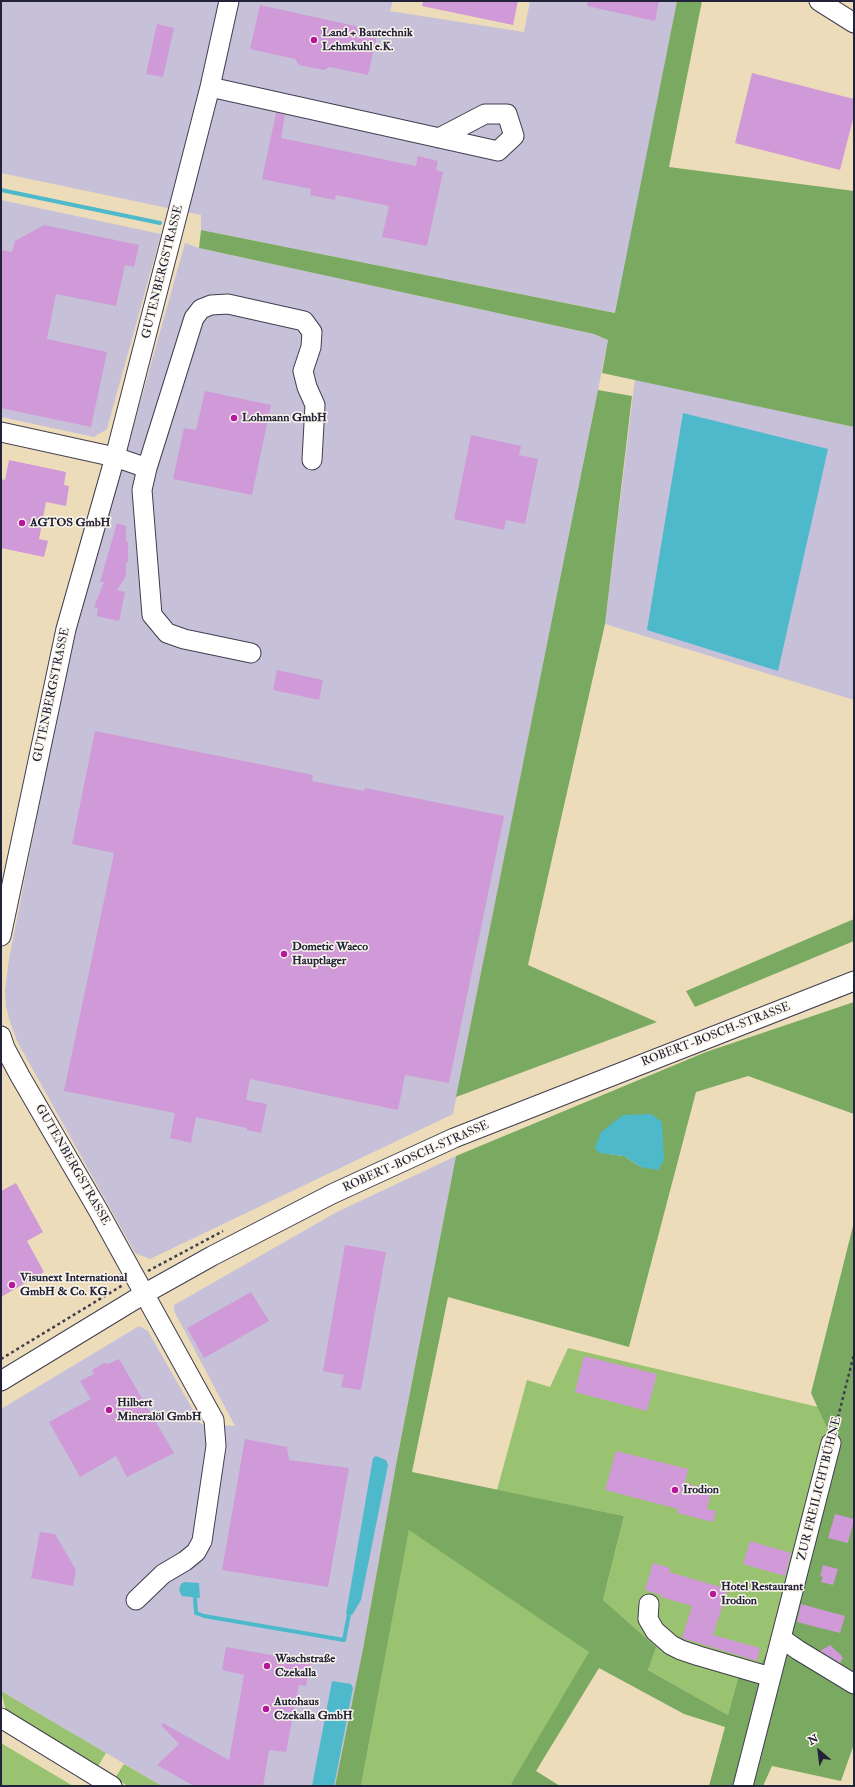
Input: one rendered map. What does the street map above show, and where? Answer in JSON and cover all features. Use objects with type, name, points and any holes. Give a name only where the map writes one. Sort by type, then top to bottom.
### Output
[{"type":"street","name":"GUTENBERGSTRASSE","points":[[2,925],[62,644],[115,457],[210,87],[229,1]]},
{"type":"street","points":[[819,1],[854,23]]},
{"type":"street","points":[[210,87],[439,138]]},
{"type":"street","points":[[250,653],[184,639],[167,633],[152,615],[142,490],[147,468],[194,318],[201,309],[211,305],[228,304],[304,321],[312,332],[311,348],[303,371],[307,387],[315,404],[312,460]]},
{"type":"street","points":[[1,432],[115,457],[147,468]]},
{"type":"street","name":"ROBERT-BOSCH-STRASSE","points":[[1,1381],[144,1294],[285,1217],[454,1138],[854,981]]},
{"type":"street","name":"GUTENBERGSTRASSE","points":[[1,1036],[5,1048],[20,1076],[98,1210],[214,1420],[216,1446],[202,1541],[196,1552],[185,1561],[163,1574],[136,1600]]},
{"type":"street","name":"ZUR FREILICHTBÜHNE","points":[[743,1786],[831,1443]]},
{"type":"street","points":[[650,1604],[648,1619],[655,1631],[671,1645],[687,1652],[771,1677]]},
{"type":"street","points":[[781,1638],[854,1684]]},
{"type":"street","points":[[1,1718],[112,1786]]},
{"type":"path","name":"ZUR FREILICHTBÜHNE","points":[[831,1443],[854,1354]]},
{"type":"shaded area","points":[[1,1],[393,1],[390,11],[524,32],[530,1],[677,1],[616,313],[201,230],[201,215],[1,173]]},
{"type":"shaded area","points":[[1,200],[161,234],[107,429],[94,437],[1,417]]},
{"type":"shaded area","points":[[185,243],[199,248],[594,334],[608,340],[453,1114],[150,1259],[135,1253],[18,1043],[6,1007],[5,991],[9,959],[68,660]]},
{"type":"shaded area","points":[[635,379],[854,427],[854,700],[605,624]]},
{"type":"shaded area","points":[[456,1156],[398,1454],[363,1649],[335,1786],[162,1786],[1,1691],[1,1409],[139,1326],[148,1331],[201,1424],[235,1426],[174,1311],[174,1305],[337,1212]]},
{"type":"green space","points":[[677,1],[702,1],[669,167],[854,191],[854,427],[602,373],[608,340],[594,334],[199,248],[201,230],[615,313]]},
{"type":"green space","points":[[598,390],[632,396],[605,624],[528,965],[657,1022],[456,1097]]},
{"type":"green space","points":[[854,919],[854,941],[695,1007],[686,991]]},
{"type":"green space","points":[[854,1002],[854,1114],[748,1076],[696,1092],[629,1347],[448,1297],[412,1472],[624,1516],[603,1600],[656,1647],[648,1670],[728,1715],[738,1678],[758,1669],[776,1635],[827,1428],[811,1393],[854,1222],[854,1744],[841,1781],[772,1766],[763,1786],[709,1786],[725,1727],[684,1714],[599,1668],[536,1771],[560,1786],[515,1786],[511,1784],[589,1652],[409,1530],[361,1786],[335,1786],[363,1649],[398,1454],[456,1156],[706,1052]],"holes":[[[662,1122],[641,1167],[624,1156],[609,1154]]]},
{"type":"green space","points":[[568,1348],[818,1407],[827,1428],[776,1635],[758,1669],[738,1678],[728,1715],[648,1670],[655,1647],[603,1600],[624,1516],[497,1490],[527,1380],[550,1387]]},
{"type":"green space","points":[[409,1529],[590,1652],[512,1784],[515,1786],[361,1786]]},
{"type":"green space","points":[[1,1691],[106,1753],[97,1768],[6,1711]]},
{"type":"green space","points":[[1,1743],[73,1786],[1,1786]]},
{"type":"green space","points":[[124,1764],[162,1786],[128,1786],[115,1778]]},
{"type":"water","points":[[683,413],[828,449],[778,671],[647,630]]},
{"type":"water","points":[[651,1114],[662,1122],[664,1160],[658,1170],[641,1167],[624,1156],[600,1153],[595,1148],[601,1132],[623,1115]]},
{"type":"water","points":[[376,1456],[386,1460],[388,1465],[361,1600],[352,1615],[346,1614],[373,1458]]},
{"type":"water","points":[[184,1582],[199,1583],[200,1598],[182,1596],[179,1590],[181,1584]]},
{"type":"water","points":[[332,1681],[351,1684],[353,1688],[334,1786],[312,1786]]},
{"type":"building","points":[[423,1],[518,1],[513,25],[422,6]]},
{"type":"building","points":[[588,1],[659,1],[655,21],[587,6]]},
{"type":"building","name":"Land + Bautechnik Lehmkuhl e.K.","points":[[260,5],[378,31],[368,75],[330,67],[324,70],[299,65],[295,59],[250,49]]},
{"type":"building","points":[[157,24],[174,28],[163,77],[146,74]]},
{"type":"building","points":[[752,73],[854,99],[854,115],[840,170],[735,143]]},
{"type":"building","points":[[276,113],[285,115],[281,138],[416,166],[418,156],[438,161],[436,170],[443,172],[427,246],[382,237],[389,206],[336,195],[335,200],[310,195],[311,189],[262,179]]},
{"type":"building","points":[[44,225],[139,245],[134,267],[125,265],[116,306],[56,294],[47,339],[107,352],[91,427],[1,408],[1,250],[12,252],[15,241]]},
{"type":"building","points":[[205,391],[271,405],[252,495],[173,479],[184,428],[196,430]]},
{"type":"building","points":[[471,435],[521,446],[519,455],[538,459],[525,524],[506,520],[504,530],[454,519]]},
{"type":"building","name":"AGTOS GmbH","points":[[9,460],[66,472],[64,485],[69,486],[66,506],[46,502],[39,539],[48,541],[44,557],[1,548],[1,479],[5,480]]},
{"type":"building","points":[[117,523],[126,526],[126,542],[128,542],[126,576],[117,590],[125,592],[119,621],[97,616],[98,608],[94,607],[104,582],[100,582]]},
{"type":"building","points":[[277,670],[323,680],[319,700],[273,690]]},
{"type":"building","name":"Dometic Waeco Hauptlager","points":[[95,731],[313,775],[312,781],[364,791],[365,788],[504,816],[449,1083],[405,1075],[398,1110],[250,1079],[246,1100],[267,1104],[261,1133],[247,1130],[247,1128],[196,1117],[191,1143],[170,1138],[175,1113],[64,1091],[114,853],[72,844]]},
{"type":"building","points":[[16,1183],[43,1232],[27,1241],[44,1272],[1,1297],[1,1191]]},
{"type":"building","points":[[345,1245],[386,1252],[361,1390],[341,1387],[344,1375],[323,1371]]},
{"type":"building","points":[[251,1292],[269,1321],[204,1358],[187,1328]]},
{"type":"building","points":[[584,1356],[657,1374],[647,1411],[575,1392]]},
{"type":"building","name":"Hilbert Mineralöl GmbH","points":[[119,1359],[174,1453],[127,1477],[116,1456],[80,1477],[49,1422],[91,1399],[80,1381],[94,1374],[92,1370],[104,1363],[108,1364]]},
{"type":"building","points":[[245,1439],[287,1447],[289,1460],[349,1468],[328,1587],[222,1570]]},
{"type":"building","points":[[616,1451],[688,1469],[685,1483],[712,1490],[707,1509],[716,1511],[713,1522],[677,1513],[678,1509],[605,1490]]},
{"type":"building","points":[[835,1514],[854,1519],[848,1543],[828,1538]]},
{"type":"building","points":[[40,1532],[55,1534],[76,1570],[73,1586],[31,1578]]},
{"type":"building","points":[[750,1541],[791,1553],[785,1576],[743,1564]]},
{"type":"building","points":[[653,1563],[670,1568],[669,1572],[728,1589],[713,1635],[760,1648],[757,1661],[682,1638],[692,1606],[661,1597],[661,1595],[645,1590]]},
{"type":"building","points":[[823,1565],[838,1569],[833,1585],[821,1582],[823,1577],[820,1576]]},
{"type":"building","points":[[801,1604],[845,1616],[840,1633],[797,1622]]},
{"type":"building","points":[[830,1645],[843,1658],[840,1663],[820,1651]]},
{"type":"building","name":"Autohaus Czekalla GmbH","points":[[226,1647],[311,1662],[306,1686],[299,1685],[286,1752],[269,1750],[263,1786],[194,1786],[157,1765],[179,1744],[161,1725],[163,1723],[229,1760],[244,1675],[222,1670]]},
{"type":"waterway","points":[[1,190],[160,223]]},
{"type":"waterway","points":[[195,1598],[196,1613],[204,1616],[344,1640],[349,1614]]},
{"type":"place","name":"Land + Bautechnik Lehmkuhl e.K.","points":[[314,40]]},
{"type":"place","name":"Lohmann GmbH","points":[[234,418]]},
{"type":"place","name":"AGTOS GmbH","points":[[22,523]]},
{"type":"place","name":"Dometic Waeco Hauptlager","points":[[284,954]]},
{"type":"place","name":"Visunext International GmbH & Co. KG","points":[[12,1285]]},
{"type":"place","name":"Hilbert Mineralöl GmbH","points":[[109,1410]]},
{"type":"place","name":"Irodion","points":[[675,1490]]},
{"type":"place","name":"Hotel Restaurant Irodion","points":[[713,1594]]},
{"type":"place","name":"Waschstraße Czekalla","points":[[267,1666]]},
{"type":"place","name":"Autohaus Czekalla GmbH","points":[[266,1709]]}]
